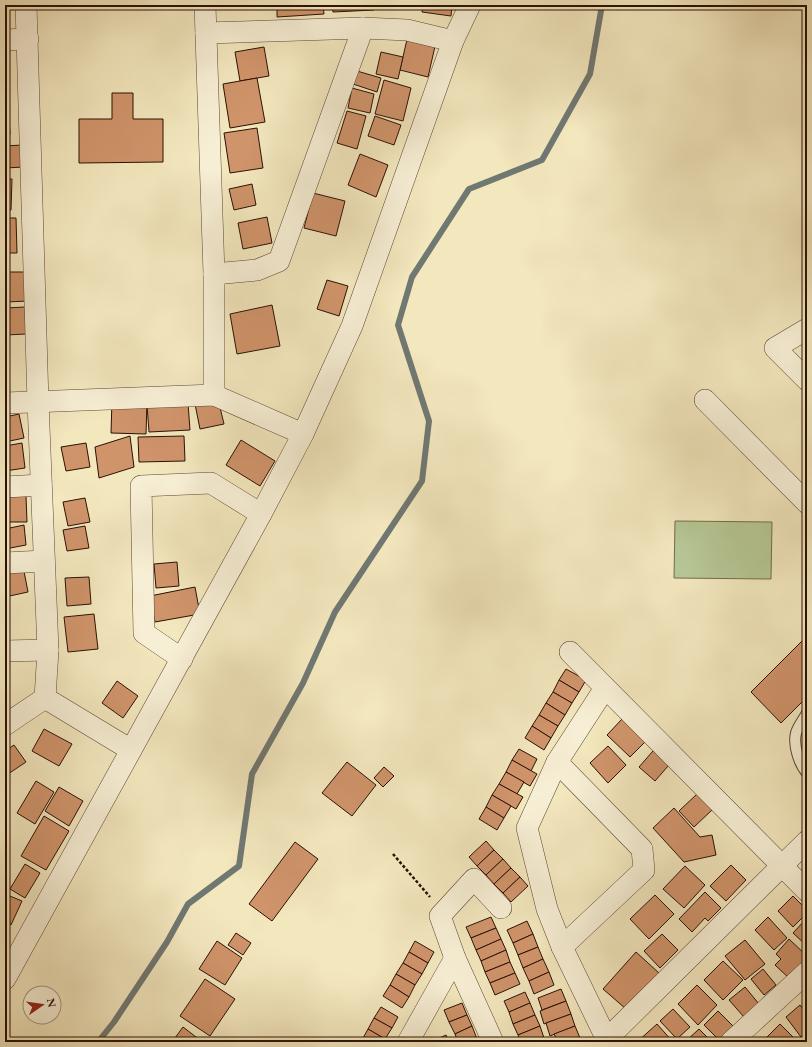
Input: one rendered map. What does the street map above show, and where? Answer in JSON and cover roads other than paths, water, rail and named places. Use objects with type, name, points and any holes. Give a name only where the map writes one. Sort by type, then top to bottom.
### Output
[{"type":"street","points":[[26,5],[38,402],[48,650],[45,698]]},
{"type":"street","points":[[205,5],[214,274],[214,395]]},
{"type":"street","points":[[5,979],[182,659],[303,434],[352,326],[453,41],[470,5]]},
{"type":"street","points":[[206,33],[363,28],[407,30],[453,41]]},
{"type":"street","points":[[214,274],[257,270],[279,261],[363,28]]},
{"type":"street","points":[[5,40],[28,39]]},
{"type":"street","points":[[807,329],[775,348],[807,380]]},
{"type":"street","points":[[5,403],[214,395],[303,434]]},
{"type":"street","points":[[705,400],[807,503]]},
{"type":"street","points":[[182,659],[144,633],[141,486],[211,483],[261,514]]},
{"type":"street","points":[[5,486],[41,485]]},
{"type":"street","points":[[5,563],[44,561]]},
{"type":"street","points":[[5,651],[48,650]]},
{"type":"street","points":[[570,652],[807,892]]},
{"type":"street","points":[[605,688],[557,762],[527,828],[547,909],[562,947],[608,1040],[807,841]]},
{"type":"street","points":[[45,698],[131,750]]},
{"type":"street","points":[[5,725],[45,698]]},
{"type":"street","points":[[557,762],[642,849],[644,870],[562,947]]},
{"type":"street","points":[[493,1042],[455,958],[440,916],[474,879],[501,908]]},
{"type":"street","points":[[408,1042],[455,958]]},
{"type":"street","points":[[731,1042],[807,972]]},
{"type":"lane","points":[[806,770],[796,752],[796,734],[807,713]]},
{"type":"waterway","points":[[98,1042],[114,1022],[167,942],[188,904],[239,866],[252,774],[303,683],[335,612],[422,481],[429,421],[398,325],[412,277],[469,189],[542,160],[590,74],[602,5]]}]
